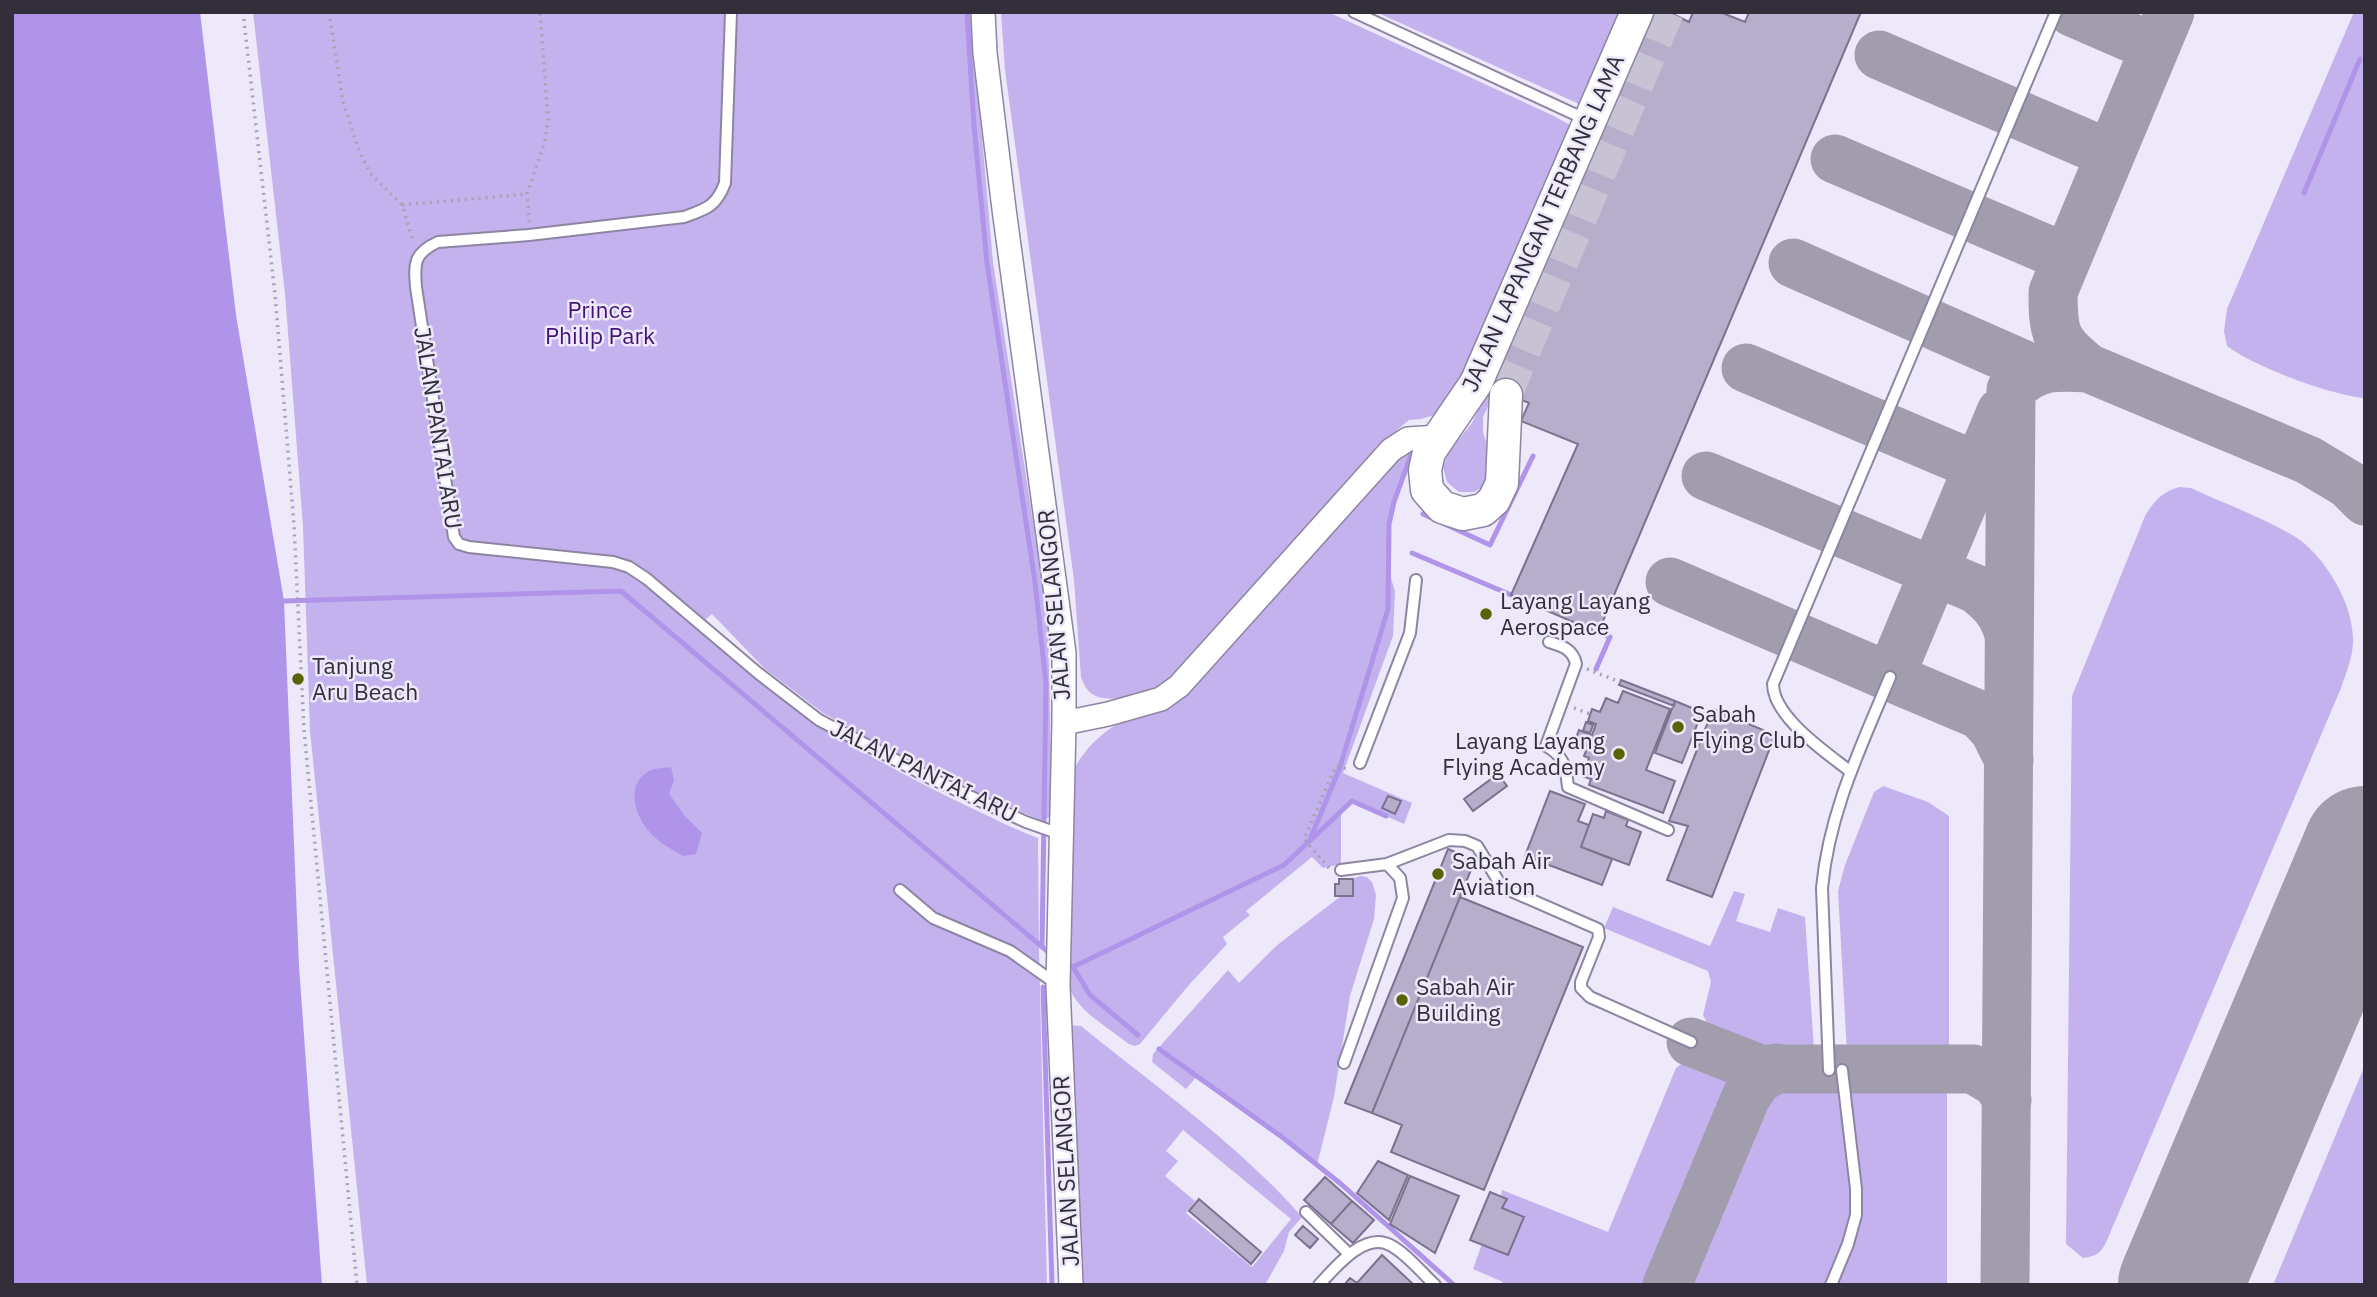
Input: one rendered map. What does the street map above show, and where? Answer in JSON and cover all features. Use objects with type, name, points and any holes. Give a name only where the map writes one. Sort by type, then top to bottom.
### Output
[{"type":"main road","name":"JALAN LAPANGAN TERBANG LAMA","points":[[1506,395],[1502,483],[1494,499],[1483,510],[1463,514],[1442,507],[1427,490],[1424,470],[1429,452],[1476,383],[1637,12]]},
{"type":"street","name":"JALAN SELANGOR","points":[[983,12],[985,53],[1004,209],[1058,599],[1063,653],[1058,985],[1071,1285]]},
{"type":"street","points":[[1064,723],[1161,699],[1179,686],[1391,450],[1408,439],[1439,437]]},
{"type":"lane","points":[[417,257],[425,248],[438,242],[684,218],[705,210],[719,199],[725,183],[731,12]]},
{"type":"lane","points":[[1354,12],[1590,122]]},
{"type":"lane","points":[[1851,772],[1784,713],[1775,699],[1773,684],[2056,12]]},
{"type":"lane","name":"JALAN PANTAI ARU","points":[[417,257],[415,287],[454,537],[459,544],[613,562],[629,567],[648,579],[758,673],[819,720],[932,779],[1026,822],[1060,834]]},
{"type":"lane","points":[[1360,763],[1410,633],[1416,580]]},
{"type":"lane","points":[[1549,642],[1568,649],[1576,664],[1546,746],[1559,754],[1566,765],[1568,787],[1668,830]]},
{"type":"lane","points":[[1829,1070],[1822,888],[1831,826],[1891,677]]},
{"type":"lane","points":[[1338,872],[1387,864],[1449,840],[1465,841],[1478,846],[1502,887],[1598,929],[1599,937],[1581,982],[1584,992],[1691,1042]]},
{"type":"lane","points":[[1344,1063],[1403,898],[1400,878],[1387,864]]},
{"type":"lane","points":[[900,890],[933,918],[1010,951],[1058,985]]},
{"type":"lane","points":[[1831,1285],[1848,1244],[1856,1215],[1856,1189],[1842,1070]]},
{"type":"lane","points":[[1306,1212],[1348,1253]]},
{"type":"lane","points":[[1319,1285],[1348,1253],[1377,1242],[1391,1245],[1434,1285]]},
{"type":"path","points":[[243,12],[276,307],[294,526],[304,730],[357,1285]]},
{"type":"path","points":[[329,12],[343,102],[358,148],[370,173],[402,205],[417,257]]},
{"type":"path","points":[[529,235],[527,194],[545,141],[548,119],[540,12]]},
{"type":"path","points":[[402,205],[527,194]]},
{"type":"path","points":[[1576,664],[1620,682]]},
{"type":"path","points":[[1338,872],[1304,839],[1336,766],[1343,768]]},
{"type":"green space","name":"Prince Philip Park","points":[[253,12],[971,12],[993,262],[1048,619],[1052,815],[1040,820],[936,775],[823,713],[765,669],[712,614],[696,628],[759,681],[857,748],[927,786],[1038,838],[1047,1285],[367,1285],[310,731],[303,526],[285,294]]},
{"type":"green space","points":[[1001,12],[1328,12],[1554,116],[1574,130],[1478,356],[1438,414],[1409,420],[1398,429],[1179,675],[1156,691],[1143,695],[1115,699],[1100,697],[1089,692],[1081,677],[1074,580],[1005,70]]},
{"type":"green space","points":[[1376,12],[1621,12],[1583,101],[1579,104]]},
{"type":"green space","points":[[2354,12],[2365,12],[2365,398],[2313,386],[2255,363],[2227,346],[2224,331],[2227,309]]},
{"type":"green space","points":[[1487,391],[1494,394],[1483,417],[1483,432],[1492,462],[1487,484],[1474,492],[1459,492],[1447,482],[1443,467],[1448,453],[1472,423]]},
{"type":"green space","points":[[1406,449],[1412,452],[1389,524],[1388,569],[1395,591],[1393,636],[1343,773],[1412,803],[1404,824],[1352,801],[1341,811],[1341,864],[1323,868],[1312,857],[1246,911],[1250,915],[1223,937],[1227,944],[1140,1044],[1129,1044],[1084,1009],[1067,982],[1071,775],[1095,741],[1116,725],[1153,709]]},
{"type":"green space","points":[[2179,487],[2191,488],[2256,517],[2305,544],[2327,568],[2343,597],[2352,627],[2353,647],[2341,688],[2108,1238],[2099,1252],[2083,1258],[2066,1244],[2072,696],[2145,516],[2159,498]]},
{"type":"green space","points":[[1883,786],[1928,802],[1949,816],[1949,1050],[1929,1053],[1847,1053],[1838,891],[1845,865],[1874,792]]},
{"type":"green space","points":[[1367,877],[1372,882],[1376,895],[1374,919],[1350,996],[1334,1097],[1317,1165],[1197,1076],[1186,1089],[1152,1062],[1153,1054],[1228,970],[1239,983],[1276,946],[1341,896],[1352,896],[1353,879]]},
{"type":"green space","points":[[1734,891],[1745,894],[1736,921],[1770,932],[1778,908],[1805,917],[1814,1049],[1761,1048],[1722,1036],[1711,1028],[1703,1015],[1711,982],[1708,971],[1604,928],[1613,907],[1710,946]]},
{"type":"green space","points":[[1068,1025],[1081,1026],[1196,1117],[1251,1165],[1302,1217],[1289,1232],[1284,1251],[1265,1285],[1080,1285]],"holes":[[[1183,1130],[1291,1219],[1252,1267],[1186,1213],[1195,1201],[1165,1176],[1178,1161],[1166,1151]]]},
{"type":"green space","points":[[1700,1061],[1718,1065],[1730,1073],[1732,1085],[1721,1118],[1649,1285],[1502,1285],[1503,1282],[1473,1269],[1482,1244],[1508,1255],[1523,1218],[1502,1208],[1506,1199],[1501,1195],[1502,1190],[1608,1232],[1676,1068],[1684,1062]]},
{"type":"green space","points":[[2365,1065],[2365,1283],[2273,1285]]},
{"type":"green space","points":[[1779,1084],[1841,1085],[1852,1215],[1845,1244],[1827,1285],[1682,1285],[1757,1103],[1765,1090]]},
{"type":"green space","points":[[1851,1085],[1947,1087],[1947,1285],[1834,1285],[1859,1188]]},
{"type":"shaded area","points":[[12,12],[200,12],[236,315],[284,601],[299,966],[322,1285],[12,1285]]},
{"type":"shaded area","points":[[671,767],[674,780],[669,794],[702,833],[696,854],[683,856],[659,841],[647,829],[636,807],[635,791],[642,777],[651,770]]},
{"type":"building","points":[[1642,12],[1669,12],[1689,22],[1693,12],[1720,12],[1745,22],[1749,12],[1861,12],[1598,633],[1511,595],[1578,444],[1521,421],[1529,403],[1481,383]]},
{"type":"building","points":[[1621,680],[1675,701],[1674,706],[1619,685]]},
{"type":"building","name":"Layang Layang Flying Academy","points":[[1623,691],[1670,709],[1646,770],[1675,781],[1663,813],[1589,785],[1591,779],[1582,776],[1589,758],[1584,756],[1586,751],[1573,746],[1579,730],[1592,735],[1596,724],[1588,721],[1592,709],[1600,712],[1606,698],[1618,703]]},
{"type":"building","points":[[1675,701],[1702,712],[1682,763],[1655,753]]},
{"type":"building","points":[[1713,709],[1775,735],[1712,897],[1667,880],[1688,826],[1669,821]]},
{"type":"building","points":[[1586,722],[1593,725],[1590,733],[1583,731]]},
{"type":"building","points":[[1498,774],[1507,786],[1473,811],[1464,799]]},
{"type":"building","points":[[1550,791],[1585,804],[1578,821],[1589,825],[1581,847],[1612,859],[1602,885],[1525,856]]},
{"type":"building","points":[[1388,796],[1401,801],[1395,814],[1382,808]]},
{"type":"building","points":[[1606,811],[1628,820],[1626,826],[1641,832],[1629,865],[1581,847],[1593,814],[1604,818]]},
{"type":"building","name":"Sabah Air Building","points":[[1448,849],[1475,860],[1372,1113],[1345,1103]]},
{"type":"building","points":[[1339,879],[1353,879],[1353,896],[1335,896],[1335,884],[1339,884]]},
{"type":"building","points":[[1460,897],[1583,947],[1484,1190],[1391,1152],[1402,1125],[1372,1113]]},
{"type":"building","points":[[1378,1161],[1408,1175],[1389,1220],[1357,1193]]},
{"type":"building","points":[[1410,1176],[1459,1196],[1435,1253],[1390,1224]]},
{"type":"building","points":[[1325,1177],[1352,1201],[1331,1224],[1304,1200]]},
{"type":"building","points":[[1490,1192],[1507,1199],[1502,1208],[1524,1217],[1508,1255],[1470,1240]]},
{"type":"building","points":[[1199,1199],[1261,1252],[1251,1264],[1189,1211]]},
{"type":"building","points":[[1352,1201],[1374,1220],[1353,1243],[1331,1224]]},
{"type":"building","points":[[1303,1226],[1318,1239],[1310,1248],[1295,1235]]},
{"type":"building","points":[[1382,1255],[1414,1285],[1344,1285],[1350,1278],[1357,1283]]},
{"type":"waterway","points":[[967,12],[987,263],[1035,582],[1046,684],[1042,947]]},
{"type":"waterway","points":[[2304,193],[2360,59]]},
{"type":"waterway","points":[[1311,837],[1339,770],[1388,609],[1389,524],[1412,452]]},
{"type":"waterway","points":[[1423,514],[1490,545],[1533,456]]},
{"type":"waterway","points":[[1412,553],[1516,597]]},
{"type":"waterway","points":[[284,601],[621,591],[1047,951]]},
{"type":"waterway","points":[[1593,630],[1610,637],[1596,669]]},
{"type":"waterway","points":[[1138,1035],[1090,995],[1073,967],[1284,865],[1352,801],[1386,816]]},
{"type":"waterway","points":[[1043,987],[1052,1285]]},
{"type":"waterway","points":[[1159,1049],[1282,1137],[1341,1184],[1454,1285]]},
{"type":"taxiway","points":[[2072,12],[2155,48]]},
{"type":"taxiway","points":[[2170,12],[2053,292],[2058,336],[2062,344],[2088,368],[2308,460],[2348,484],[2365,501]]},
{"type":"taxiway","points":[[1879,55],[2110,154]]},
{"type":"taxiway","points":[[1835,159],[2067,258]]},
{"type":"taxiway","points":[[1793,263],[2022,364]]},
{"type":"taxiway","points":[[1746,368],[1979,467],[2001,488]]},
{"type":"taxiway","points":[[2005,1285],[2011,390],[2029,376],[2046,369],[2088,368]]},
{"type":"taxiway","points":[[1670,582],[1890,677],[2001,412]]},
{"type":"taxiway","points":[[1706,476],[1976,589],[1997,609],[2009,635]]},
{"type":"taxiway","points":[[1890,677],[1980,715],[1994,730],[2009,760]]},
{"type":"taxiway","points":[[1691,1042],[1760,1069],[1973,1069],[1997,1083],[2007,1100]]},
{"type":"taxiway","points":[[1667,1285],[1746,1097],[1757,1080],[1777,1068]]},
{"type":"runway","points":[[2180,1285],[2365,848]]},
{"type":"tunnel","points":[[1506,395],[1668,12]]},
{"type":"place","name":"Layang Layang Aerospace","points":[[1486,614]]},
{"type":"place","name":"Tanjung Aru Beach","points":[[298,679]]},
{"type":"place","name":"Sabah Flying Club","points":[[1678,727]]},
{"type":"place","name":"Layang Layang Flying Academy","points":[[1619,754]]},
{"type":"place","name":"Sabah Air Aviation","points":[[1438,874]]},
{"type":"place","name":"Sabah Air Building","points":[[1402,1000]]}]
